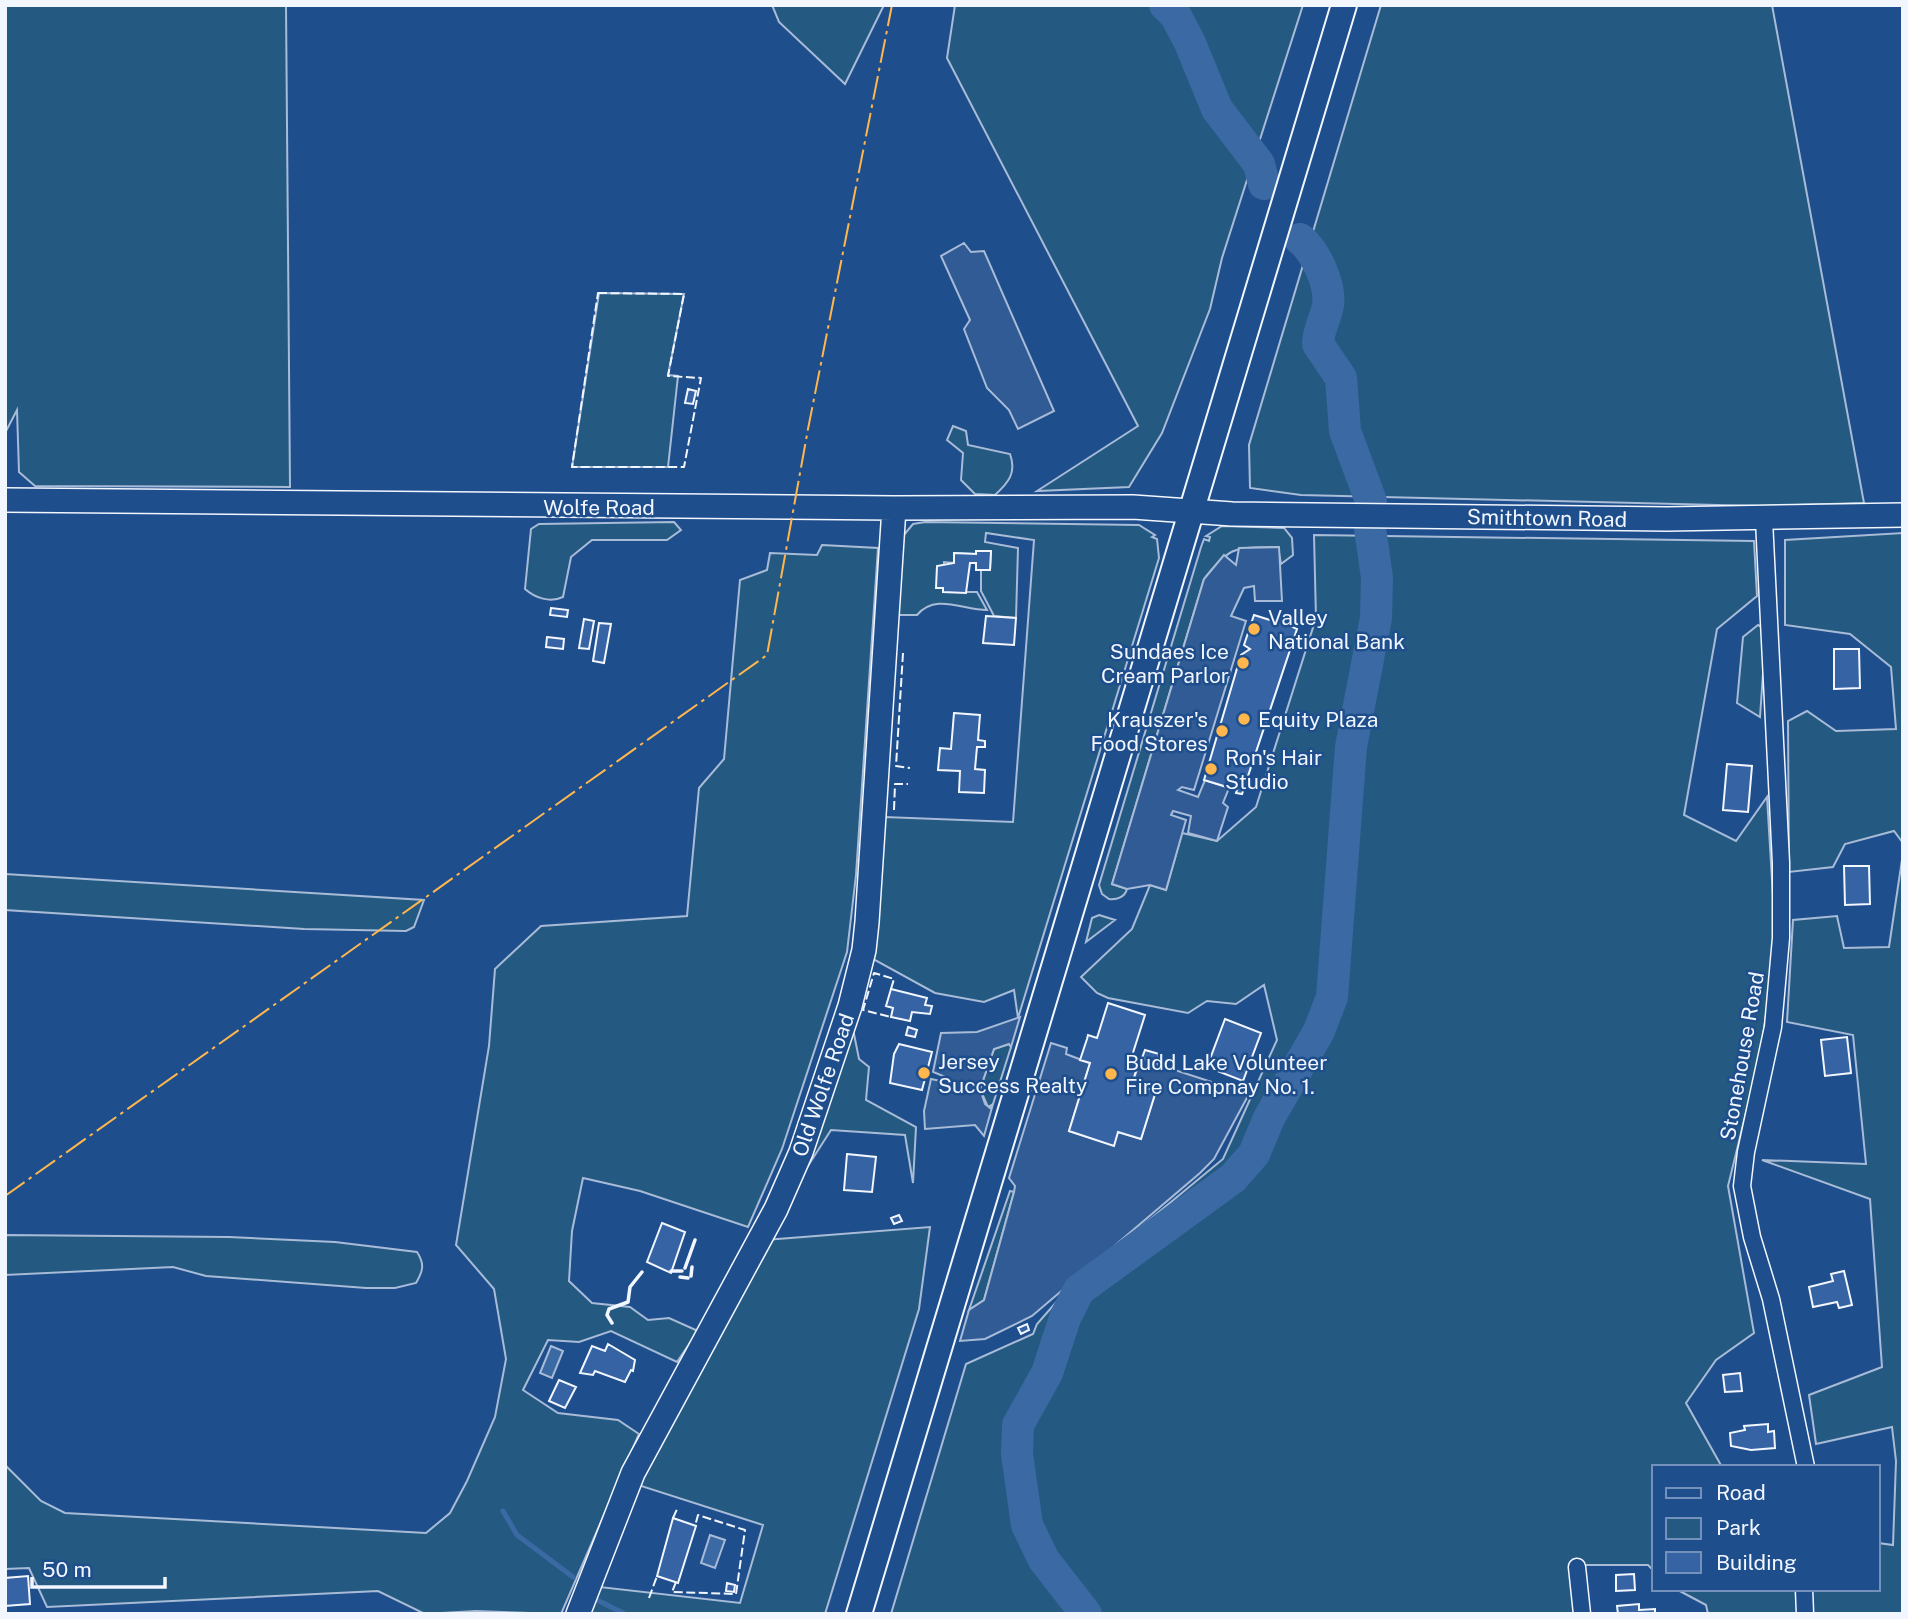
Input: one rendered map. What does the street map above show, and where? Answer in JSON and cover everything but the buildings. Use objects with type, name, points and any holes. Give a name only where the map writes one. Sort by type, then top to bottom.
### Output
[{"type":"main road","points":[[859,1614],[1344,5]]},
{"type":"street","name":"Wolfe Road","points":[[5,500],[894,508],[1133,507],[1192,511]]},
{"type":"street","name":"Old Wolfe Road","points":[[578,1614],[634,1473],[776,1209],[801,1153],[850,1006],[864,950],[872,869],[894,508]]},
{"type":"street","name":"Smithtown Road","points":[[1192,511],[1764,520],[1903,515]]},
{"type":"street","name":"Stonehouse Road","points":[[1764,520],[1781,863],[1782,937],[1771,1038],[1746,1152],[1742,1186],[1752,1237],[1771,1299],[1806,1465]]},
{"type":"street","points":[[1577,1567],[1582,1614]]},
{"type":"street","points":[[1804,1591],[1805,1614]]},
{"type":"green space","points":[[5,5],[286,5],[290,487],[35,486],[19,472],[17,410],[5,433]]},
{"type":"green space","points":[[772,5],[884,5],[845,84],[779,22]]},
{"type":"green space","points":[[955,5],[1303,5],[1222,258],[1210,309],[1162,433],[1129,487],[1037,491],[1138,426],[947,58]]},
{"type":"green space","points":[[1381,5],[1772,5],[1864,503],[1759,506],[1301,495],[1250,488],[1249,445]]},
{"type":"green space","points":[[599,293],[684,294],[668,375],[678,376],[668,467],[572,467]]},
{"type":"green space","points":[[953,426],[966,431],[968,445],[1010,454],[1012,472],[995,495],[975,494],[961,480],[963,453],[947,440]]},
{"type":"green space","points":[[674,522],[681,530],[667,540],[592,540],[571,557],[563,597],[543,599],[525,589],[531,529],[539,524]]},
{"type":"green space","points":[[913,524],[1139,525],[1157,539],[1159,558],[1018,1018],[1014,990],[984,1002],[935,993],[873,959],[885,817],[1013,822],[1034,540],[986,533],[985,542],[1018,548],[1016,618],[994,616],[981,591],[981,570],[990,570],[991,552],[976,551],[976,554],[954,553],[954,563],[944,562],[943,592],[977,592],[987,610],[941,604],[924,608],[917,615],[898,615],[903,536]]},
{"type":"green space","points":[[1222,526],[1284,528],[1292,538],[1293,555],[1281,564],[1278,547],[1235,550],[1221,559],[1204,579],[1112,884],[1127,889],[1120,897],[1109,899],[1102,894],[1099,885],[1201,547],[1204,539],[1209,541],[1210,537],[1206,536]]},
{"type":"green space","points":[[1903,533],[1903,843],[1894,831],[1845,844],[1833,867],[1789,872],[1788,721],[1807,711],[1836,731],[1896,729],[1891,667],[1850,634],[1785,625],[1785,540]]},
{"type":"green space","points":[[1314,535],[1754,541],[1757,596],[1717,629],[1684,815],[1736,841],[1767,797],[1776,946],[1760,1056],[1728,1186],[1754,1333],[1716,1360],[1686,1403],[1721,1465],[1652,1465],[1652,1569],[1648,1565],[1575,1565],[1577,1614],[891,1614],[966,1364],[1033,1334],[1037,1324],[1073,1283],[1223,1159],[1277,1040],[1264,985],[1236,1004],[1207,1001],[1188,1013],[1108,998],[1097,993],[1081,977],[1132,929],[1150,885],[1166,890],[1182,833],[1217,841],[1256,807],[1316,618]]},
{"type":"green space","points":[[822,545],[878,548],[856,875],[847,952],[782,1149],[748,1227],[640,1191],[583,1178],[572,1231],[569,1281],[592,1303],[630,1307],[648,1320],[669,1318],[698,1331],[677,1362],[611,1331],[579,1342],[548,1340],[523,1390],[558,1413],[618,1420],[639,1434],[561,1614],[476,1611],[425,1614],[378,1591],[47,1607],[29,1568],[5,1569],[5,1465],[41,1501],[65,1513],[426,1533],[450,1513],[495,1417],[506,1359],[494,1289],[456,1245],[489,1046],[495,969],[541,926],[687,916],[699,788],[724,759],[740,580],[767,570],[770,553],[817,555]]},
{"type":"green space","points":[[1758,625],[1762,627],[1764,659],[1760,717],[1737,703],[1743,637]]},
{"type":"green space","points":[[1903,853],[1903,1614],[1811,1614],[1810,1591],[1880,1591],[1880,1543],[1893,1545],[1896,1461],[1892,1427],[1816,1444],[1809,1395],[1882,1367],[1870,1199],[1762,1160],[1866,1164],[1853,1035],[1787,1022],[1793,920],[1837,916],[1844,948],[1889,947]]},
{"type":"green space","points":[[5,874],[424,900],[414,927],[406,931],[304,929],[5,910]]},
{"type":"green space","points":[[1099,915],[1115,920],[1086,942],[1092,918]]},
{"type":"green space","points":[[853,1029],[859,1059],[869,1067],[866,1100],[916,1127],[913,1183],[905,1135],[831,1130],[806,1169]]},
{"type":"green space","points":[[1009,1044],[1011,1047],[993,1104],[988,1107],[980,1089],[994,1049]]},
{"type":"green space","points":[[1010,1191],[1014,1192],[984,1300],[969,1310]]},
{"type":"green space","points":[[930,1227],[919,1309],[825,1614],[590,1614],[600,1587],[740,1603],[763,1525],[638,1485],[765,1240]]},
{"type":"green space","points":[[5,1235],[229,1237],[335,1242],[417,1252],[422,1268],[416,1283],[395,1288],[206,1276],[173,1267],[5,1275]]},
{"type":"green space","points":[[1680,1591],[1797,1591],[1797,1614],[1708,1614],[1706,1605]]},
{"type":"shaded area","points":[[964,243],[971,252],[984,251],[1054,411],[1018,429],[1009,410],[987,388],[964,329],[970,320],[941,256]]},
{"type":"shaded area","points":[[1279,547],[1282,601],[1255,601],[1254,586],[1244,588],[1231,616],[1246,621],[1194,790],[1182,787],[1178,790],[1198,797],[1205,780],[1229,788],[1223,803],[1228,807],[1217,841],[1188,833],[1191,816],[1173,811],[1171,815],[1186,820],[1166,890],[1150,885],[1127,889],[1112,884],[1204,579],[1224,555],[1236,565],[1239,548]]},
{"type":"shaded area","points":[[1020,1017],[1011,1047],[1009,1044],[994,1049],[980,1089],[985,1104],[990,1108],[993,1104],[984,1136],[975,1125],[925,1129],[924,1111],[931,1079],[945,1082],[948,1078],[933,1072],[941,1033],[977,1032]]},
{"type":"shaded area","points":[[1051,1043],[1067,1048],[1066,1054],[1090,1063],[1069,1131],[1113,1145],[1118,1132],[1141,1139],[1156,1091],[1132,1084],[1141,1059],[1249,1094],[1214,1159],[1200,1173],[1032,1316],[985,1339],[960,1341],[969,1310],[984,1300],[1014,1192],[1015,1186],[1009,1178]]},
{"type":"shaded area","points":[[551,1346],[563,1351],[552,1378],[540,1373]]},
{"type":"shaded area","points":[[710,1535],[725,1540],[715,1568],[701,1563]]},
{"type":"waterway","points":[[1165,5],[1176,16],[1190,43],[1217,109],[1259,164],[1264,184]]},
{"type":"waterway","points":[[1300,239],[1316,260],[1327,288],[1328,305],[1318,344],[1341,378],[1345,431],[1371,501]]},
{"type":"waterway","points":[[1086,1614],[1044,1560],[1027,1525],[1017,1454],[1018,1425],[1047,1373],[1065,1318],[1079,1290],[1233,1178],[1254,1154],[1269,1118],[1319,1031],[1332,997],[1351,747],[1376,618],[1377,578],[1370,528]]},
{"type":"waterway","points":[[503,1511],[517,1535],[573,1577]]},
{"type":"waterway","points":[[597,1600],[625,1614]]},
{"type":"fence","points":[[598,293],[684,294],[668,376],[701,378],[684,467],[572,467],[598,293]]},
{"type":"fence","points":[[903,653],[896,766],[910,768]]},
{"type":"fence","points":[[894,810],[895,784],[908,784]]},
{"type":"fence","points":[[891,989],[894,979],[874,973],[863,1010],[891,1017]]},
{"type":"fence","points":[[673,1518],[678,1507]]},
{"type":"fence","points":[[676,1582],[672,1592],[736,1594],[745,1530],[698,1515],[695,1526]]},
{"type":"fence","points":[[649,1598],[657,1576]]},
{"type":"wall","points":[[685,1268],[695,1240]]},
{"type":"wall","points":[[691,1276],[692,1267]]},
{"type":"wall","points":[[671,1271],[682,1271]]},
{"type":"wall","points":[[612,1323],[607,1315],[609,1309],[628,1302],[630,1287],[642,1272]]},
{"type":"wall","points":[[680,1277],[688,1278]]},
{"type":"power","points":[[5,1196],[767,655],[808,429],[892,5]]},
{"type":"place","name":"Valley National Bank","points":[[1254,629]]},
{"type":"place","name":"Sundaes Ice Cream Parlor","points":[[1243,663]]},
{"type":"place","name":"Equity Plaza","points":[[1244,719]]},
{"type":"place","name":"Krauszer's Food Stores","points":[[1222,731]]},
{"type":"place","name":"Ron's Hair Studio","points":[[1211,769]]},
{"type":"place","name":"Jersey Success Realty","points":[[924,1073]]},
{"type":"place","name":"Budd Lake Volunteer Fire Compnay No. 1.","points":[[1111,1074]]}]
